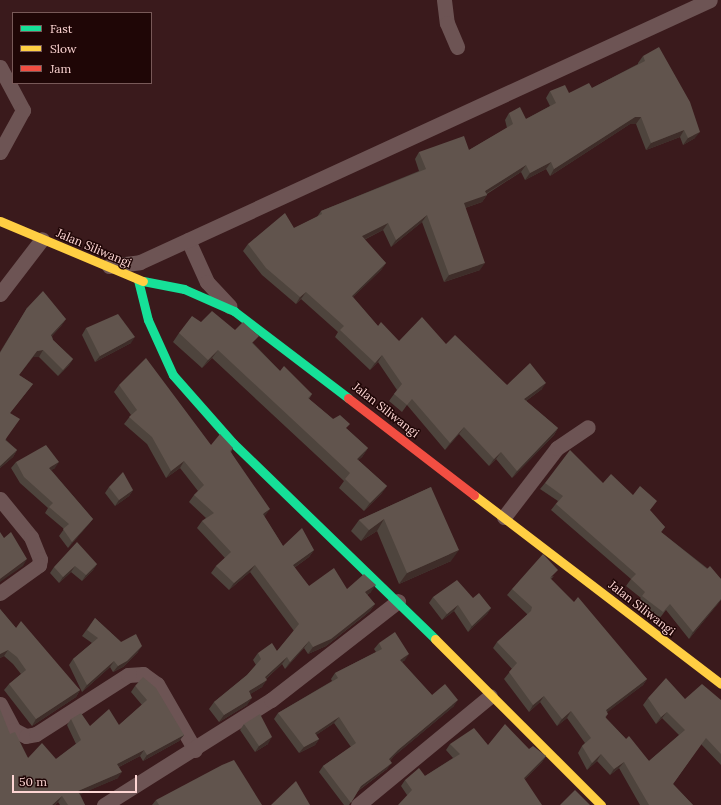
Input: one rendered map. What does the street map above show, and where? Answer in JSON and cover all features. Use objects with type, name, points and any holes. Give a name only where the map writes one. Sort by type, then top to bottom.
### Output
[{"type":"main road","name":"Jalan Siliwangi","points":[[0,221],[76,252],[138,280],[184,289],[234,311],[721,684]]},
{"type":"main road","points":[[138,280],[150,326],[173,375],[233,443],[398,601],[490,696],[601,805]]},
{"type":"street","points":[[444,0],[447,23],[457,47]]},
{"type":"street","points":[[105,265],[140,262],[710,0]]},
{"type":"street","points":[[0,67],[23,110],[1,151]]},
{"type":"street","points":[[188,240],[207,282],[234,311]]},
{"type":"street","points":[[0,294],[48,241]]},
{"type":"street","points":[[504,517],[558,448],[588,427]]},
{"type":"street","points":[[0,499],[32,537],[40,559],[39,565],[0,593]]},
{"type":"street","points":[[104,805],[195,750],[271,700],[398,601]]},
{"type":"street","points":[[0,704],[14,730],[26,736],[36,734],[128,675],[143,674],[157,684],[195,750]]},
{"type":"street","points":[[358,805],[490,696]]},
{"type":"building","points":[[659,47],[690,102],[700,132],[688,138],[684,130],[651,143],[641,117],[635,117],[554,169],[551,162],[530,173],[526,165],[485,191],[487,195],[464,203],[485,263],[449,275],[427,215],[396,240],[388,223],[362,236],[386,263],[352,296],[378,326],[381,322],[399,341],[422,317],[446,344],[455,335],[507,385],[530,363],[546,383],[524,399],[558,428],[517,471],[501,452],[494,459],[464,427],[450,443],[412,399],[407,405],[394,394],[402,384],[382,355],[375,363],[340,330],[344,326],[306,292],[300,297],[266,268],[248,244],[285,213],[294,228],[322,214],[321,211],[426,169],[419,152],[464,136],[469,150],[513,124],[509,113],[520,107],[526,119],[556,103],[550,91],[565,85],[569,93],[589,83],[592,88],[645,61],[643,56]]},
{"type":"building","points":[[43,291],[66,319],[51,335],[53,340],[73,359],[63,370],[43,350],[37,351],[19,375],[33,384],[10,413],[20,419],[5,440],[17,450],[0,466],[0,353],[27,308]]},
{"type":"building","points":[[212,311],[235,330],[243,322],[259,336],[252,343],[280,371],[284,366],[312,394],[308,398],[333,419],[340,415],[350,424],[346,428],[368,448],[357,459],[387,486],[370,503],[345,479],[350,473],[218,350],[208,360],[179,333],[192,316],[201,322]]},
{"type":"building","points":[[118,314],[135,337],[100,356],[86,328]]},
{"type":"building","points":[[146,358],[211,445],[220,434],[233,448],[230,451],[270,509],[263,514],[283,546],[302,528],[314,550],[293,565],[309,586],[334,568],[347,589],[364,574],[376,585],[365,592],[375,604],[331,639],[313,647],[309,641],[290,662],[287,657],[265,677],[267,680],[249,691],[252,698],[224,715],[214,702],[247,675],[261,659],[258,653],[272,643],[277,651],[299,624],[255,565],[234,583],[216,566],[231,552],[202,521],[214,513],[194,495],[204,485],[184,461],[171,471],[152,437],[129,417],[137,410],[119,385]]},
{"type":"building","points":[[46,445],[59,462],[49,468],[93,519],[72,542],[63,529],[69,524],[49,507],[53,503],[24,477],[16,462]]},
{"type":"building","points":[[570,450],[603,483],[611,474],[633,495],[640,486],[657,501],[650,510],[665,527],[661,532],[707,569],[710,566],[721,579],[721,599],[693,632],[670,604],[663,612],[642,596],[645,592],[631,579],[636,574],[556,504],[563,496],[545,483]]},
{"type":"building","points":[[123,472],[133,490],[119,500],[109,487]]},
{"type":"building","points":[[431,487],[459,550],[407,573],[384,519],[369,530],[359,520]]},
{"type":"building","points":[[0,532],[4,538],[11,532],[27,559],[0,579]]},
{"type":"building","points":[[77,542],[97,564],[86,575],[75,566],[63,577],[54,567]]},
{"type":"building","points":[[543,554],[558,570],[550,578],[574,602],[578,597],[647,679],[606,710],[608,714],[605,717],[626,739],[629,736],[649,761],[685,730],[667,712],[661,717],[648,698],[666,678],[685,699],[702,684],[721,700],[721,754],[706,738],[673,784],[693,805],[649,805],[624,762],[614,769],[601,754],[592,763],[582,746],[591,738],[571,711],[562,719],[544,696],[533,705],[509,672],[517,663],[497,642],[531,611],[532,607],[512,589]]},
{"type":"building","points":[[457,580],[473,598],[479,593],[491,608],[472,626],[458,605],[447,614],[433,597]]},
{"type":"building","points":[[0,609],[16,628],[21,621],[80,690],[36,719],[9,684],[26,670],[17,657],[8,650],[0,654]]},
{"type":"building","points":[[95,618],[121,642],[136,634],[142,646],[127,661],[118,666],[114,661],[87,685],[73,659],[98,638],[87,630]]},
{"type":"building","points":[[395,632],[409,654],[400,660],[432,695],[445,684],[458,700],[398,750],[389,759],[392,763],[361,786],[351,803],[323,766],[356,743],[339,717],[315,733],[319,739],[304,747],[278,713],[338,678],[335,673],[382,649],[379,643]]},
{"type":"building","points":[[143,677],[156,688],[184,735],[147,755],[144,750],[117,764],[122,772],[78,791],[85,805],[68,805],[62,796],[52,805],[0,805],[0,709],[10,734],[15,732],[28,758],[42,743],[56,759],[81,740],[71,719],[81,713],[90,726],[109,709],[119,725],[147,700],[135,686]]},
{"type":"building","points":[[260,714],[272,737],[259,746],[244,724]]},
{"type":"building","points":[[505,724],[529,749],[533,746],[546,756],[524,778],[542,805],[398,805],[412,790],[405,780],[419,768],[425,776],[460,754],[450,744],[474,728],[488,745]]},
{"type":"building","points":[[234,760],[262,805],[159,805],[156,800],[222,765]]},
{"type":"building","points":[[296,781],[310,805],[271,805]]},
{"type":"building","points":[[575,790],[590,805],[560,805]]},
{"type":"traffic: fast","points":[[138,280],[148,320],[173,375],[233,443],[435,639]]},
{"type":"traffic: fast","points":[[143,281],[184,289],[234,311],[348,398]]},
{"type":"traffic: slow","points":[[0,221],[143,281]]},
{"type":"traffic: slow","points":[[474,495],[721,684]]},
{"type":"traffic: slow","points":[[435,639],[601,805]]},
{"type":"traffic: jam","points":[[348,398],[474,495]]}]
